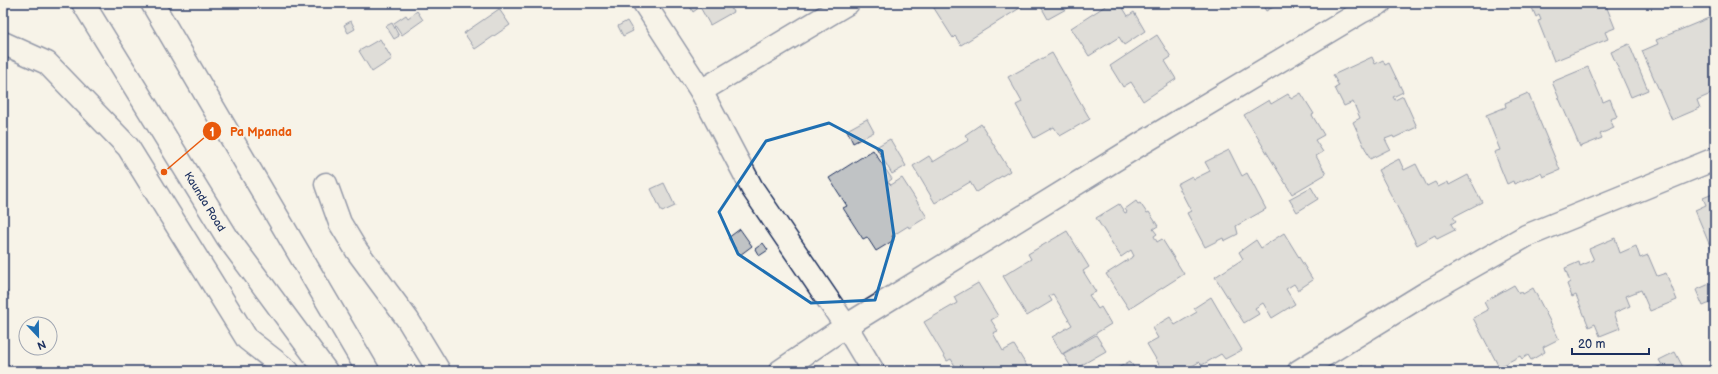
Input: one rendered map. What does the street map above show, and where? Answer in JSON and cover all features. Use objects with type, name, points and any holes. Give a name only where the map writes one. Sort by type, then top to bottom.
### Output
[{"type":"street","name":"Kaunda Road","points":[[83,3],[227,237],[326,371]]},
{"type":"street","points":[[152,3],[368,371]]},
{"type":"street","points":[[644,3],[701,91],[752,188],[846,326],[873,371]]},
{"type":"street","points":[[701,91],[848,3]]},
{"type":"street","points":[[780,371],[846,326],[1144,142],[1360,12],[1380,3]]},
{"type":"street","points":[[3,43],[47,63],[128,147],[247,339],[288,371]]},
{"type":"street","points":[[1299,371],[1426,293],[1526,236],[1715,158]]},
{"type":"street","points":[[326,184],[340,223],[350,240],[408,320],[439,371]]},
{"type":"highlighted area","points":[[829,123],[882,151],[894,236],[875,300],[811,303],[738,254],[719,212],[766,141]]},
{"type":"building","points":[[688,3],[728,3],[733,12],[710,25],[700,7],[693,12]]},
{"type":"building","points":[[936,3],[1021,3],[1023,6],[961,45],[955,36],[953,38],[932,5]]},
{"type":"building","points":[[1039,3],[1077,3],[1048,19]]},
{"type":"building","points":[[1110,3],[1120,3],[1128,16],[1134,12],[1145,31],[1124,45],[1119,37],[1089,56],[1071,28]]},
{"type":"building","points":[[1261,3],[1281,3],[1266,11]]},
{"type":"building","points":[[1530,3],[1605,3],[1615,28],[1605,32],[1608,39],[1554,61],[1538,21],[1541,20],[1539,15],[1536,17]]},
{"type":"building","points":[[499,9],[510,25],[475,49],[464,33]]},
{"type":"building","points":[[417,11],[423,20],[402,35],[394,23],[406,15],[408,18]]},
{"type":"building","points":[[1711,17],[1715,25],[1715,97],[1713,93],[1697,100],[1700,108],[1672,120],[1642,51],[1658,44],[1656,40]]},
{"type":"building","points":[[351,21],[355,29],[348,33],[344,25]]},
{"type":"building","points":[[627,21],[633,31],[623,36],[618,26]]},
{"type":"building","points":[[392,23],[399,36],[394,39],[386,26]]},
{"type":"building","points":[[1157,35],[1171,57],[1165,61],[1176,79],[1143,101],[1131,82],[1123,87],[1110,66]]},
{"type":"building","points":[[380,39],[392,59],[372,72],[359,51]]},
{"type":"building","points":[[1629,44],[1648,90],[1631,97],[1611,52]]},
{"type":"building","points":[[1052,53],[1090,119],[1060,136],[1054,127],[1034,138],[1016,105],[1022,102],[1008,77]]},
{"type":"building","points":[[1372,57],[1375,64],[1383,60],[1385,65],[1389,63],[1403,92],[1393,97],[1395,100],[1403,96],[1417,127],[1394,138],[1393,136],[1385,139],[1390,149],[1370,159],[1353,122],[1360,118],[1353,102],[1344,106],[1335,88],[1339,86],[1333,75]]},
{"type":"building","points":[[1588,67],[1603,102],[1610,99],[1617,117],[1610,119],[1614,128],[1600,134],[1602,138],[1580,147],[1552,82]]},
{"type":"building","points":[[1301,93],[1314,114],[1312,115],[1324,135],[1315,140],[1323,152],[1316,156],[1326,174],[1292,194],[1244,115],[1269,100],[1271,104],[1288,94],[1291,99]]},
{"type":"building","points":[[1528,93],[1560,170],[1543,177],[1541,173],[1514,184],[1513,181],[1507,184],[1494,152],[1500,150],[1486,115],[1506,107],[1505,103]]},
{"type":"building","points":[[867,119],[874,132],[853,143],[847,130]]},
{"type":"building","points":[[981,124],[1010,171],[976,192],[970,182],[935,203],[913,166],[929,156],[933,162],[969,140],[965,135]]},
{"type":"building","points":[[890,139],[906,166],[892,174],[876,147]]},
{"type":"building","points":[[873,150],[892,179],[888,182],[891,185],[902,178],[927,217],[892,236],[894,240],[876,251],[867,237],[863,239],[843,208],[847,206],[829,178]]},
{"type":"building","points":[[1229,150],[1242,176],[1247,173],[1266,209],[1236,226],[1238,234],[1224,241],[1223,238],[1205,247],[1187,213],[1191,211],[1177,184],[1192,176],[1194,179],[1210,171],[1205,162]]},
{"type":"building","points":[[1399,159],[1404,170],[1416,164],[1427,186],[1435,182],[1438,187],[1448,182],[1449,185],[1468,175],[1482,202],[1453,217],[1456,221],[1451,224],[1455,230],[1437,239],[1435,235],[1417,245],[1378,170]]},
{"type":"building","points":[[664,183],[675,206],[662,212],[651,189]]},
{"type":"building","points":[[1311,187],[1318,199],[1297,212],[1289,199]]},
{"type":"building","points":[[1715,193],[1715,253],[1713,253],[1695,210],[1706,205],[1703,198]]},
{"type":"building","points":[[1136,201],[1138,204],[1140,203],[1147,213],[1149,212],[1158,226],[1153,229],[1157,234],[1154,236],[1157,242],[1162,239],[1184,274],[1129,309],[1106,274],[1134,256],[1131,250],[1121,257],[1096,218],[1119,204],[1125,213],[1127,212],[1125,209]]},
{"type":"building","points":[[740,229],[752,246],[740,255],[728,238]]},
{"type":"building","points":[[1067,231],[1089,267],[1083,271],[1096,292],[1089,295],[1098,309],[1101,307],[1111,324],[1062,354],[1052,337],[1072,325],[1053,294],[1049,296],[1052,301],[1027,316],[1003,276],[1031,259],[1028,254]]},
{"type":"building","points":[[1284,233],[1313,280],[1298,290],[1294,284],[1286,289],[1295,304],[1272,318],[1263,303],[1255,308],[1259,314],[1244,323],[1215,277],[1243,259],[1239,252],[1256,240],[1261,248]]},
{"type":"building","points":[[1615,238],[1620,253],[1636,246],[1640,258],[1648,255],[1657,276],[1666,273],[1677,300],[1650,311],[1641,290],[1626,296],[1630,306],[1614,313],[1620,328],[1600,336],[1595,324],[1589,327],[1576,295],[1572,297],[1567,284],[1570,282],[1565,268],[1579,262],[1580,266],[1594,260],[1589,249]]},
{"type":"building","points":[[763,243],[768,250],[759,256],[755,249]]},
{"type":"building","points":[[1714,282],[1715,301],[1703,306],[1696,290]]},
{"type":"building","points":[[978,283],[998,316],[991,320],[998,331],[993,333],[1003,351],[1014,345],[1028,368],[1023,371],[958,371],[951,359],[947,361],[924,322],[957,303],[954,297]]},
{"type":"building","points":[[3,285],[9,295],[3,298]]},
{"type":"building","points":[[1514,285],[1519,293],[1522,292],[1523,294],[1533,288],[1559,339],[1543,347],[1545,352],[1531,360],[1528,355],[1522,359],[1520,356],[1499,367],[1473,318],[1488,310],[1484,302]]},
{"type":"building","points":[[1211,297],[1242,350],[1225,359],[1221,354],[1202,365],[1199,362],[1184,371],[1163,371],[1147,344],[1158,338],[1152,328],[1170,317],[1175,325],[1197,312],[1194,308]]},
{"type":"building","points":[[1096,335],[1106,351],[1073,370],[1063,354]]},
{"type":"building","points":[[1675,352],[1685,371],[1649,371],[1662,365],[1659,360]]},
{"type":"building","points":[[1130,361],[1136,371],[1113,371]]},
{"type":"building","points":[[1099,365],[1102,371],[1088,371]]},
{"type":"building","points":[[1363,366],[1366,371],[1355,371]]},
{"type":"place","name":"Pa Mpanda","points":[[164,172]]}]
